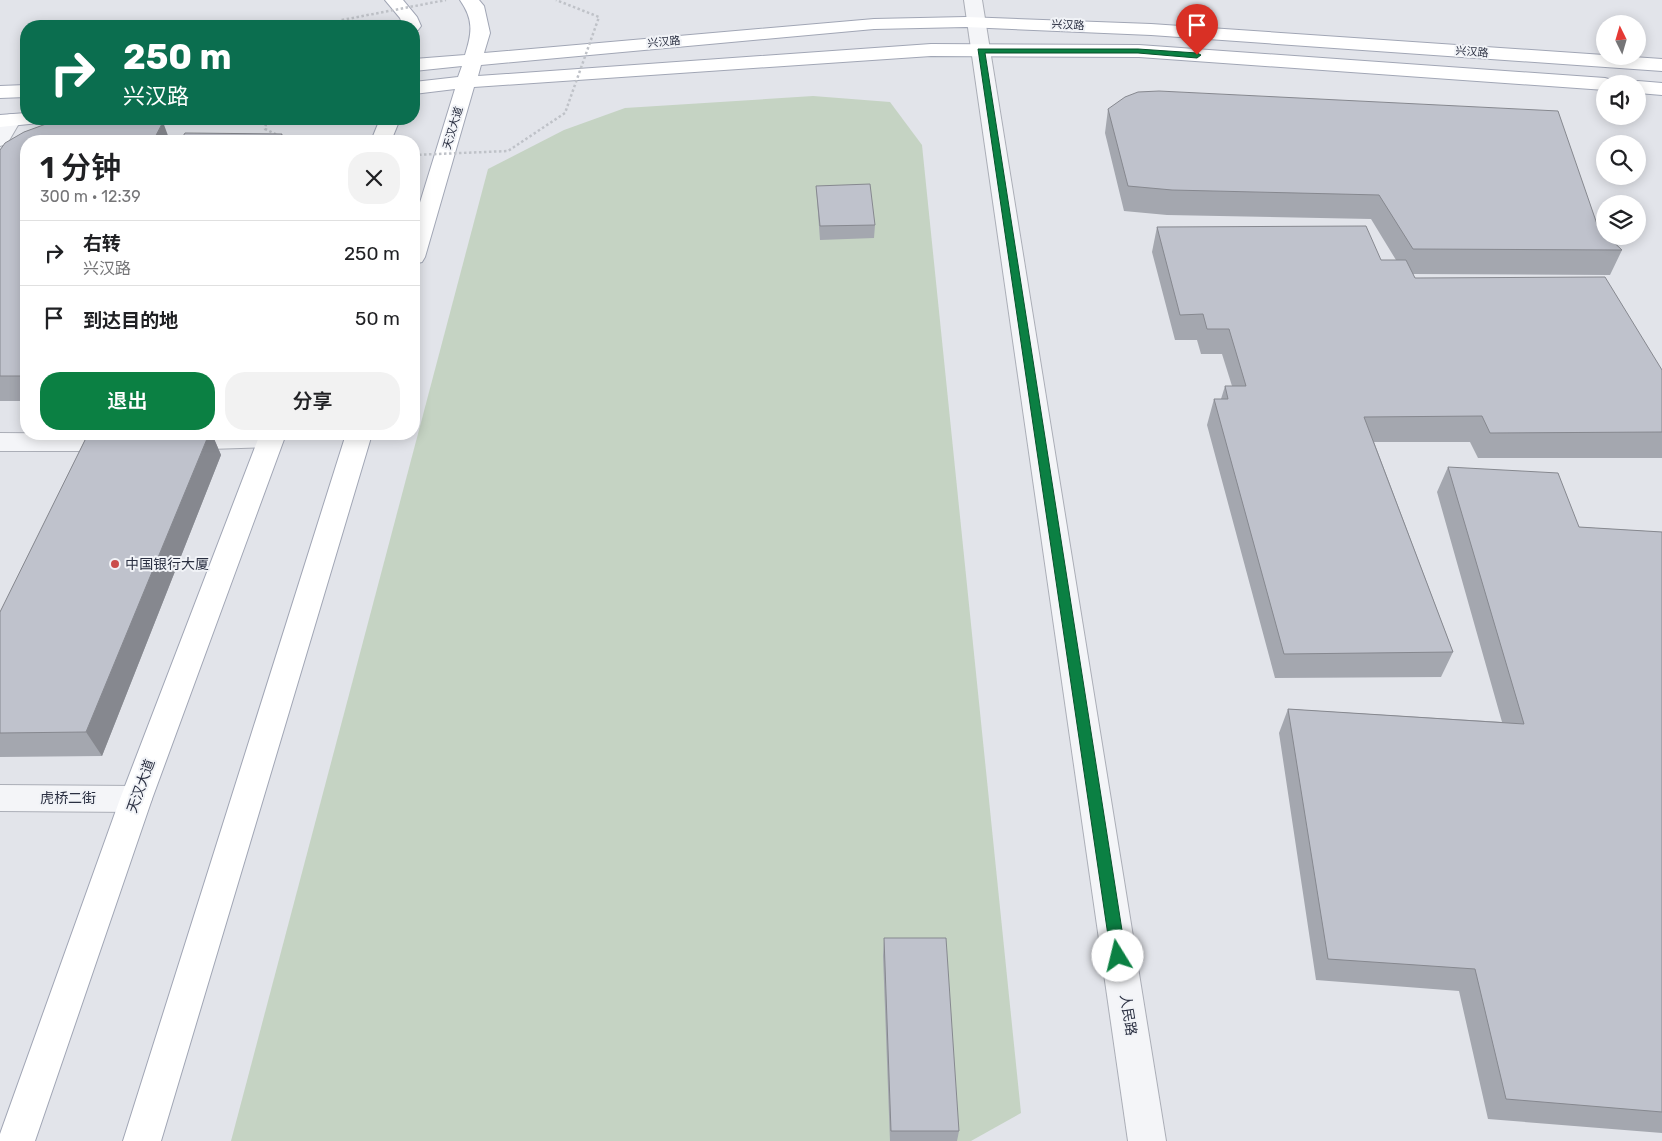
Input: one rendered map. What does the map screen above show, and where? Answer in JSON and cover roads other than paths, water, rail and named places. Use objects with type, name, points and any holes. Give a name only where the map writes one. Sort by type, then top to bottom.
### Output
[{"type":"main road","points":[[394,0],[410,20]]},
{"type":"main road","name":"天汉大道","points":[[420,238],[468,82],[481,33],[475,6],[469,0]]},
{"type":"main road","name":"兴汉路","points":[[420,64],[474,58],[874,24],[975,10],[1172,31],[1662,65]]},
{"type":"main road","name":"兴汉路","points":[[420,87],[468,82],[932,50],[1138,51],[1596,83]]},
{"type":"main road","points":[[1646,87],[1662,88]]},
{"type":"main road","points":[[0,92],[20,90]]},
{"type":"main road","points":[[6,121],[20,120]]},
{"type":"main road","name":"天汉大道","points":[[16,1141],[136,799],[271,440]]},
{"type":"main road","points":[[142,1141],[358,440]]},
{"type":"street","name":"人民路","points":[[975,10],[1147,1141]]},
{"type":"street","points":[[0,140],[6,121]]},
{"type":"street","points":[[0,442],[174,440]]},
{"type":"street","name":"虎桥二街","points":[[0,798],[136,799]]},
{"type":"place","name":"中国银行大厦","points":[[115,564]]}]
